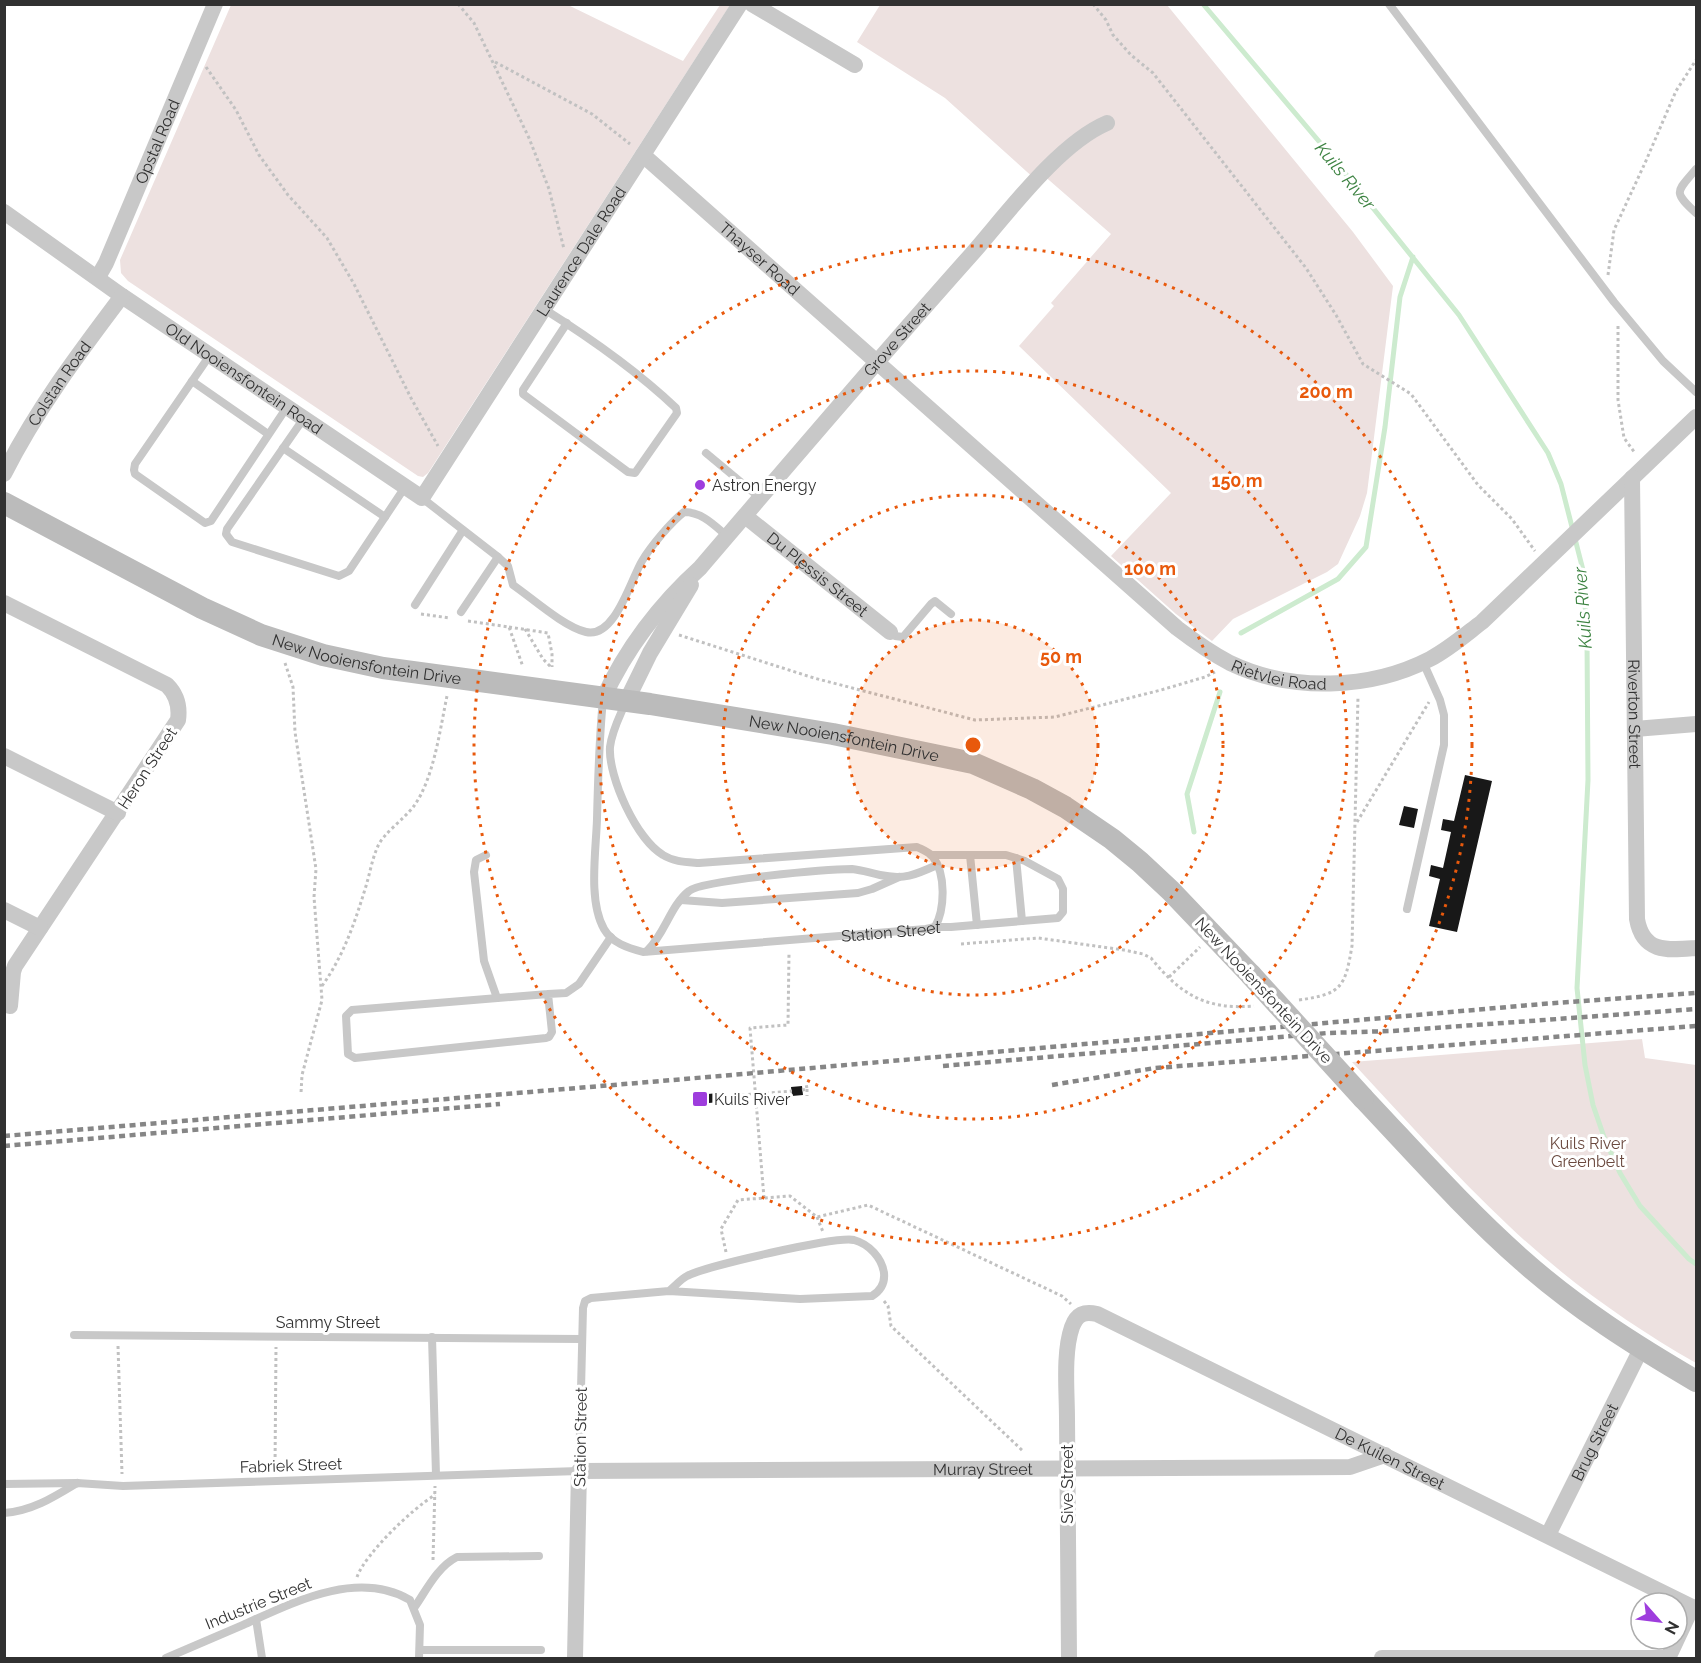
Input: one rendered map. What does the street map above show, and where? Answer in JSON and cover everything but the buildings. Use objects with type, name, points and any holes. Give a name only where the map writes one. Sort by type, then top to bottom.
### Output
[{"type":"street","name":"Opstal Road","points":[[98,277],[106,263],[215,4]]},
{"type":"street","name":"Laurence Dale Road","points":[[422,498],[740,4]]},
{"type":"street","points":[[752,4],[855,65]]},
{"type":"street","name":"Grove Street","points":[[603,699],[614,674],[674,593],[700,568],[1055,160],[1092,130],[1107,123]]},
{"type":"street","name":"Thayser Road","points":[[643,155],[877,362]]},
{"type":"street","name":"Old Nooiensfontein Road","points":[[4,212],[122,296],[422,498]]},
{"type":"street","name":"Colstan Road","points":[[4,474],[20,442],[51,393],[122,296]]},
{"type":"street","name":"Rietvlei Road","points":[[877,362],[1023,494],[1177,628],[1215,655],[1253,672],[1282,680],[1308,683],[1370,679],[1423,662],[1452,646],[1482,622],[1542,554],[1601,507],[1696,417]]},
{"type":"street","name":"Riverton Street","points":[[1632,478],[1637,919],[1641,933],[1651,944],[1667,950],[1696,948]]},
{"type":"street","name":"New Nooiensfontein Drive","points":[[4,503],[202,608],[261,635],[323,655],[383,668],[650,704],[844,736],[945,756],[1002,774],[1065,807],[1090,823],[1140,862],[1251,975],[1363,1098],[1480,1221],[1524,1262],[1589,1312],[1641,1349],[1696,1381]]},
{"type":"street","name":"Du Plessis Street","points":[[745,516],[890,632]]},
{"type":"street","name":"Grove Street","points":[[626,702],[650,653],[700,568]]},
{"type":"street","name":"Heron Street","points":[[4,603],[167,685],[177,700],[178,720],[13,972],[10,1006]]},
{"type":"street","points":[[1635,729],[1696,724]]},
{"type":"street","points":[[4,756],[118,813]]},
{"type":"street","points":[[4,910],[40,928]]},
{"type":"street","name":"De Kuilen Street","points":[[1082,1313],[1097,1314],[1694,1608]]},
{"type":"street","name":"Sive Street","points":[[1069,1659],[1067,1469],[1069,1341],[1073,1327],[1082,1313]]},
{"type":"street","name":"Brug Street","points":[[1548,1535],[1641,1349]]},
{"type":"street","name":"Murray Street","points":[[579,1471],[1350,1467],[1385,1455]]},
{"type":"street","name":"Station Street","points":[[575,1659],[579,1471]]},
{"type":"street","points":[[1382,1659],[1668,1658],[1694,1608]]},
{"type":"lane","points":[[1389,4],[1614,302],[1663,361],[1696,392]]},
{"type":"lane","points":[[1696,169],[1683,184],[1679,195],[1680,199],[1696,213]]},
{"type":"lane","points":[[544,309],[567,323],[597,342],[677,410],[635,473],[628,472],[523,394],[523,390],[567,323]]},
{"type":"lane","points":[[210,355],[135,464],[134,470],[135,474],[205,523],[211,521],[287,407]]},
{"type":"lane","points":[[192,381],[268,434]]},
{"type":"lane","points":[[304,418],[226,529],[226,534],[232,542],[339,576],[349,571],[405,487]]},
{"type":"lane","points":[[283,448],[385,517]]},
{"type":"lane","points":[[706,453],[760,498]]},
{"type":"lane","name":"Old Nooiensfontein Road","points":[[422,498],[508,566],[513,585],[571,626],[591,633],[602,629],[614,618],[644,558],[684,512],[693,512],[706,518],[727,536]]},
{"type":"lane","points":[[415,605],[463,530]]},
{"type":"lane","points":[[460,612],[498,558]]},
{"type":"lane","points":[[890,632],[895,636],[903,637],[935,601],[951,614]]},
{"type":"lane","points":[[1407,909],[1444,745],[1444,715],[1423,662]]},
{"type":"lane","points":[[548,994],[552,1032],[546,1038],[355,1058],[348,1054],[346,1016],[352,1010],[497,998],[548,994],[566,993],[579,984],[611,937],[605,931],[600,919],[596,898],[599,758],[603,699]]},
{"type":"lane","points":[[626,702],[612,738],[610,759],[613,774],[641,833],[652,847],[669,859],[699,863],[917,847],[931,855],[1006,855],[1025,861],[1058,879],[1063,889],[1063,912],[1058,918],[935,927]]},
{"type":"lane","points":[[486,855],[476,860],[474,872],[484,961],[497,998]]},
{"type":"lane","name":"Station Street","points":[[611,937],[628,948],[647,951],[935,927],[942,911],[941,881],[937,865],[931,855]]},
{"type":"lane","points":[[970,855],[977,925]]},
{"type":"lane","points":[[1016,858],[1022,921]]},
{"type":"lane","points":[[647,951],[656,943],[681,900],[695,887],[770,876],[852,869],[899,877],[913,876],[937,865]]},
{"type":"lane","points":[[681,900],[723,903],[858,893],[899,877]]},
{"type":"lane","name":"Station Street","points":[[579,1471],[585,1301],[591,1298],[669,1291],[800,1299],[872,1296],[884,1280],[884,1271],[880,1261],[867,1246],[847,1239],[717,1267],[687,1276],[669,1291]]},
{"type":"lane","name":"Sammy Street","points":[[74,1335],[582,1339]]},
{"type":"lane","points":[[432,1337],[436,1475]]},
{"type":"lane","name":"Fabriek Street","points":[[4,1484],[77,1483],[123,1486],[579,1471]]},
{"type":"lane","points":[[4,1513],[19,1512],[47,1501],[77,1483]]},
{"type":"lane","points":[[538,1556],[457,1557],[446,1563],[414,1608],[420,1625],[419,1654],[541,1650]]},
{"type":"lane","name":"Industrie Street","points":[[166,1659],[288,1605],[330,1591],[382,1588],[410,1600],[414,1608]]},
{"type":"lane","points":[[256,1619],[262,1659]]},
{"type":"path","points":[[458,4],[474,24],[529,138],[549,189],[570,269]]},
{"type":"path","points":[[1093,4],[1106,20],[1113,35],[1131,55],[1153,73],[1299,259],[1336,315],[1358,357],[1368,369],[1411,394],[1478,485],[1512,519],[1542,554]]},
{"type":"path","points":[[1636,455],[1624,438],[1620,410],[1619,332],[1608,276],[1614,230],[1676,92],[1696,60]]},
{"type":"path","points":[[493,61],[592,114],[643,155]]},
{"type":"path","points":[[199,74],[204,63],[236,110],[259,155],[288,195],[327,238],[368,311],[437,445],[450,455]]},
{"type":"path","points":[[422,614],[548,633],[552,667]]},
{"type":"path","points":[[509,627],[525,672]]},
{"type":"path","points":[[525,629],[556,676]]},
{"type":"path","points":[[675,633],[814,678],[975,720],[1055,717],[1161,690],[1205,677],[1218,670]]},
{"type":"path","points":[[283,658],[293,687],[295,732],[315,858],[314,897],[322,1000],[302,1075],[301,1094]]},
{"type":"path","points":[[1356,824],[1436,692]]},
{"type":"path","points":[[1296,1001],[1315,998],[1333,991],[1342,984],[1347,976],[1352,946],[1358,694]]},
{"type":"path","points":[[321,988],[337,965],[352,932],[380,841],[398,825],[415,805],[422,792],[430,771],[447,696]]},
{"type":"path","points":[[961,944],[1038,938],[1124,950],[1151,958],[1189,994],[1212,1005],[1227,1008],[1257,1006]]},
{"type":"path","points":[[1169,977],[1204,944]]},
{"type":"path","points":[[764,1198],[750,1028],[788,1025],[788,961]]},
{"type":"path","points":[[806,1083],[804,1090],[807,1096]]},
{"type":"path","points":[[718,1097],[792,1091]]},
{"type":"path","points":[[703,1092],[706,1099],[704,1106]]},
{"type":"path","points":[[724,1244],[721,1229],[738,1200],[790,1196],[817,1217],[868,1204],[1062,1296]]},
{"type":"path","points":[[888,1306],[891,1326],[1027,1455]]},
{"type":"path","points":[[117,1335],[123,1486]]},
{"type":"path","points":[[275,1480],[276,1336]]},
{"type":"path","points":[[433,1580],[436,1475]]},
{"type":"path","points":[[352,1589],[360,1568],[397,1526],[421,1503],[435,1495]]},
{"type":"green space","points":[[231,5],[568,5],[683,61],[720,5],[730,5],[428,473],[423,477],[418,476],[128,281],[121,273],[120,260]]},
{"type":"green space","points":[[880,5],[1167,5],[1353,232],[1393,286],[1367,493],[1360,516],[1338,564],[1327,572],[1233,619],[1212,641],[1176,614],[1111,556],[1171,493],[1019,346],[1054,306],[1051,303],[1111,234],[1042,174],[1036,180],[945,98],[857,42]]},
{"type":"green space","name":"Kuils River Greenbelt","points":[[1642,1039],[1645,1058],[1696,1065],[1696,1363],[1646,1333],[1598,1300],[1530,1246],[1468,1186],[1352,1062]]},
{"type":"waterway","name":"Kuils River","points":[[1203,4],[1328,152],[1459,315],[1548,453],[1561,484],[1583,570],[1587,640],[1588,780],[1577,988],[1585,1065],[1593,1105],[1620,1173],[1640,1206],[1696,1264]]},
{"type":"waterway","points":[[1241,633],[1338,579],[1366,547],[1385,427],[1400,297],[1413,257]]},
{"type":"waterway","points":[[1194,832],[1187,794],[1220,692]]},
{"type":"railway","points":[[4,1136],[1542,1004],[1696,993]]},
{"type":"railway","points":[[943,1066],[1327,1033],[1392,1031],[1696,1009]]},
{"type":"railway","points":[[1052,1085],[1155,1068],[1696,1026]]},
{"type":"railway","points":[[4,1146],[500,1104]]},
{"type":"place","name":"Astron Energy","points":[[700,485]]},
{"type":"place","name":"Kuils River","points":[[700,1099]]}]
